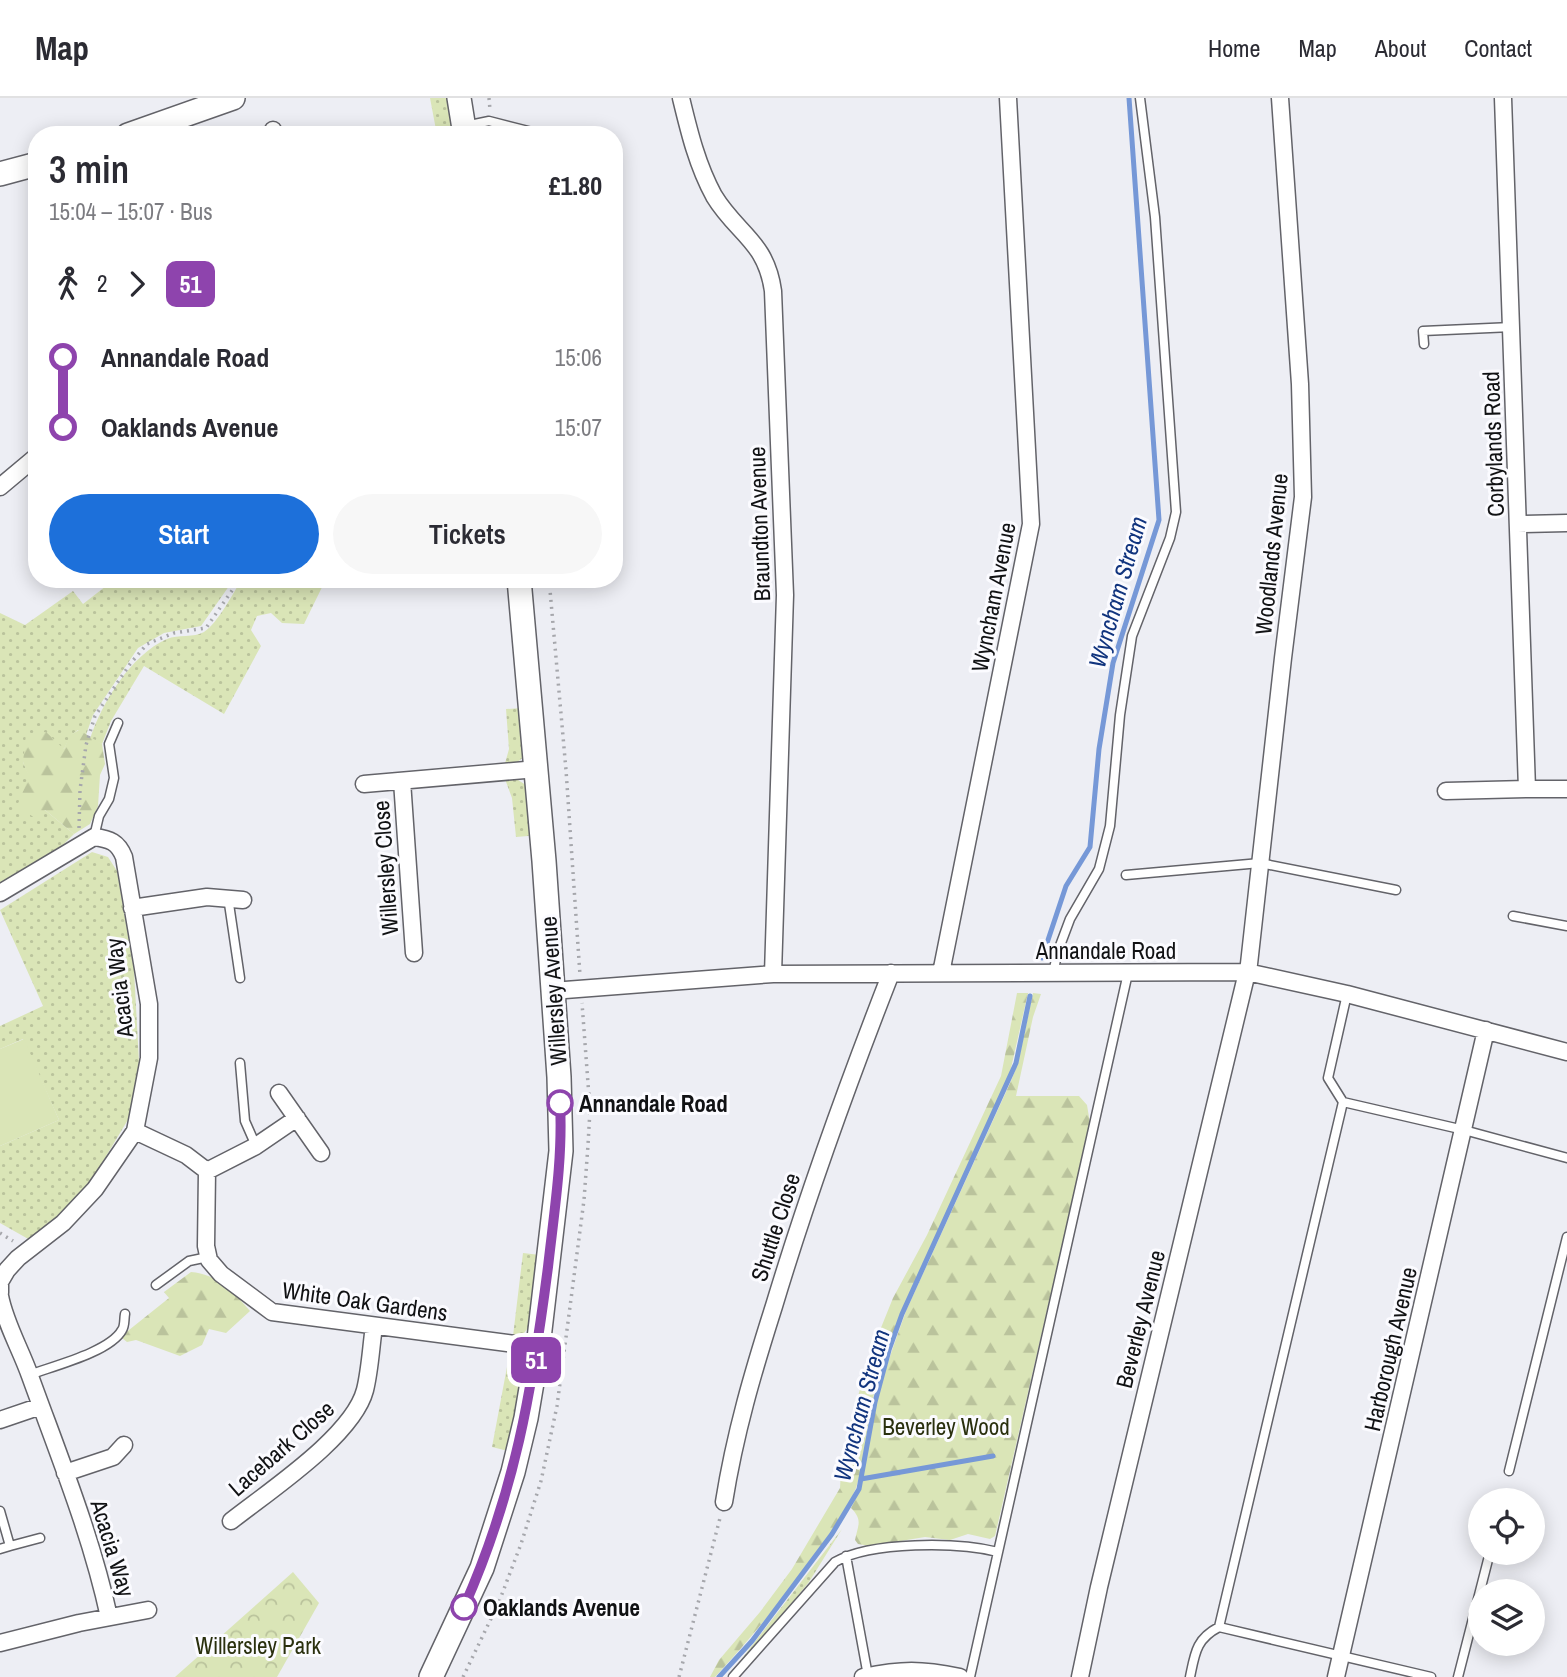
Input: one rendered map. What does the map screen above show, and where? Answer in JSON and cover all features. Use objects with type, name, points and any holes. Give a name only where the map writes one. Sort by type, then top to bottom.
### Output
[{"type":"street","points":[[154,126],[233,98]]},
{"type":"street","points":[[459,98],[464,126]]},
{"type":"street","name":"Braundton Avenue","points":[[681,98],[692,141],[708,184],[724,210],[753,241],[766,262],[773,291],[785,595],[773,974]]},
{"type":"street","name":"Wyncham Avenue","points":[[941,973],[1031,524],[1008,98]]},
{"type":"street","name":"Woodlands Avenue","points":[[1247,972],[1303,496],[1300,384],[1280,98]]},
{"type":"street","name":"Corbylands Road","points":[[1503,98],[1527,789]]},
{"type":"street","points":[[0,174],[28,166]]},
{"type":"street","points":[[1,484],[28,463]]},
{"type":"street","points":[[1518,524],[1567,523]]},
{"type":"street","name":"Willersley Avenue","points":[[430,1677],[482,1568],[496,1531],[523,1429],[538,1347],[561,1151],[559,1077],[537,769],[520,588]]},
{"type":"street","name":"Willersley Close","points":[[364,784],[537,769]]},
{"type":"street","name":"Willersley Close","points":[[402,781],[414,953]]},
{"type":"street","points":[[1446,790],[1567,789]]},
{"type":"street","name":"Acacia Way","points":[[88,840],[109,839],[120,846],[124,857],[149,1004],[149,1058],[135,1130],[95,1189],[63,1223],[18,1258],[7,1270],[0,1282],[0,1294],[3,1309],[30,1375],[90,1541],[110,1617]]},
{"type":"street","points":[[0,893],[88,840]]},
{"type":"street","points":[[132,908],[207,897],[236,899]]},
{"type":"street","name":"Annandale Road","points":[[552,991],[773,974],[1247,972],[1347,994],[1567,1052]]},
{"type":"street","name":"Beverley Avenue","points":[[1080,1677],[1102,1574],[1247,972]]},
{"type":"street","name":"Shuttle Close","points":[[724,1502],[739,1419],[795,1233],[891,973]]},
{"type":"street","name":"Harborough Avenue","points":[[1336,1677],[1486,1030]]},
{"type":"street","points":[[279,1093],[321,1153]]},
{"type":"street","points":[[207,1171],[256,1146],[297,1118]]},
{"type":"street","points":[[135,1130],[186,1155],[207,1171]]},
{"type":"street","points":[[207,1171],[208,1257]]},
{"type":"street","name":"White Oak Gardens","points":[[208,1257],[221,1274],[272,1312],[538,1347]]},
{"type":"street","name":"Lacebark Close","points":[[231,1521],[336,1437],[354,1417],[365,1391],[374,1326]]},
{"type":"street","points":[[0,1420],[41,1406]]},
{"type":"street","points":[[65,1473],[113,1457],[124,1445]]},
{"type":"street","name":"Acacia Way","points":[[0,1643],[79,1623],[148,1610]]},
{"type":"street","points":[[866,1676],[923,1670],[960,1677]]},
{"type":"lane","points":[[1051,973],[1070,919],[1100,869],[1111,826],[1120,715],[1132,636],[1170,538],[1175,512],[1156,230],[1140,98]]},
{"type":"lane","points":[[477,126],[489,121],[509,126]]},
{"type":"lane","points":[[1424,344],[1423,331],[1512,327]]},
{"type":"lane","points":[[88,840],[109,799],[114,778],[109,744],[118,723]]},
{"type":"lane","points":[[1126,876],[1260,863],[1396,890]]},
{"type":"lane","points":[[236,899],[240,978]]},
{"type":"lane","points":[[1513,916],[1567,926]]},
{"type":"lane","points":[[970,1677],[1128,974]]},
{"type":"lane","points":[[1347,994],[1328,1078],[1343,1102],[1464,1130],[1567,1158]]},
{"type":"lane","points":[[240,1063],[245,1121],[256,1146]]},
{"type":"lane","points":[[1219,1627],[1343,1102]]},
{"type":"lane","points":[[1509,1471],[1567,1237]]},
{"type":"lane","points":[[156,1285],[189,1261],[208,1257]]},
{"type":"lane","points":[[30,1375],[113,1341],[124,1329],[125,1314]]},
{"type":"lane","points":[[0,1511],[10,1546]]},
{"type":"lane","points":[[0,1549],[40,1538]]},
{"type":"lane","points":[[733,1677],[835,1562],[846,1556],[912,1545],[977,1547],[998,1552]]},
{"type":"lane","points":[[846,1556],[866,1676]]},
{"type":"lane","points":[[1458,1677],[1487,1565]]},
{"type":"lane","points":[[1190,1677],[1197,1647],[1208,1633],[1219,1627],[1431,1677]]},
{"type":"path","points":[[88,840],[78,817],[86,745],[94,716],[147,643],[174,633],[206,628],[234,588]]},
{"type":"path","points":[[550,588],[567,781],[581,988]]},
{"type":"path","points":[[886,1350],[892,1352]]},
{"type":"path","points":[[679,1677],[724,1502]]},
{"type":"green space","points":[[430,98],[448,98],[453,126],[435,126]]},
{"type":"green space","points":[[103,588],[228,588],[201,626],[164,633],[138,648],[93,715],[86,735],[78,730],[71,735],[64,749],[23,762],[45,810],[74,834],[57,851],[0,886],[0,613],[25,625],[73,591],[83,604]]},
{"type":"green space","points":[[236,588],[322,588],[304,624],[282,623],[271,613],[257,616],[251,630],[261,646],[224,714],[144,666],[111,721],[102,744],[90,739],[110,695],[141,656],[167,639],[204,632],[220,615]]},
{"type":"green space","points":[[522,708],[526,755],[515,764],[504,767],[509,749],[506,709]]},
{"type":"green space","points":[[79,730],[102,744],[105,764],[100,775],[98,806],[90,824],[74,834],[45,810],[35,818],[17,806],[29,777],[23,762],[26,734],[46,732],[64,749],[70,735]]},
{"type":"green space","points":[[505,779],[518,780],[529,787],[531,834],[528,836],[516,837],[512,798]]},
{"type":"green space","points":[[92,852],[108,857],[117,871],[134,970],[139,1062],[129,1118],[90,1183],[62,1214],[30,1240],[0,1223],[0,1146],[59,1120],[23,1039],[0,1049],[0,1026],[43,1006],[0,910]]},
{"type":"green space","points":[[1017,993],[1028,993],[1009,1077],[900,1316],[874,1392],[861,1467],[853,1495],[834,1527],[786,1593],[730,1661],[715,1677],[710,1677],[719,1660],[792,1569],[840,1488],[854,1409],[872,1350],[893,1298],[927,1235],[1001,1076]]},
{"type":"green space","name":"Beverley Wood","points":[[1033,993],[1041,994],[1033,1017],[1016,1096],[1079,1096],[1087,1105],[1090,1123],[995,1536],[990,1539],[968,1534],[950,1540],[925,1537],[870,1546],[858,1544],[855,1540],[858,1519],[851,1508],[863,1473],[884,1375],[906,1311],[1011,1081],[1018,1063]]},
{"type":"green space","points":[[24,1039],[59,1120],[0,1146],[0,1049]]},
{"type":"green space","points":[[523,1253],[540,1255],[531,1324],[524,1333],[513,1336]]},
{"type":"green space","points":[[191,1272],[217,1280],[250,1311],[226,1333],[209,1329],[202,1345],[180,1356],[136,1340],[127,1342],[122,1338],[169,1298],[164,1292]]},
{"type":"green space","points":[[510,1351],[517,1354],[524,1366],[508,1451],[492,1447]]},
{"type":"green space","points":[[842,1529],[809,1582],[758,1645],[737,1665]]},
{"type":"green space","name":"Willersley Park","points":[[293,1572],[319,1603],[277,1677],[175,1677]]},
{"type":"waterway","name":"Wyncham Stream","points":[[1042,958],[1066,886],[1090,847],[1099,749],[1113,663],[1159,520],[1129,98]]},
{"type":"waterway","name":"Wyncham Stream","points":[[719,1677],[752,1641],[832,1534],[859,1489],[875,1402],[889,1350],[902,1314],[1016,1063],[1030,996]]},
{"type":"waterway","points":[[861,1479],[993,1456]]},
{"type":"bus line","name":"51","points":[[464,1607],[496,1531],[526,1418],[538,1347],[561,1151],[560,1103]]},
{"type":"place","name":"Annandale Road","points":[[560,1103]]},
{"type":"place","name":"Oaklands Avenue","points":[[464,1607]]}]
